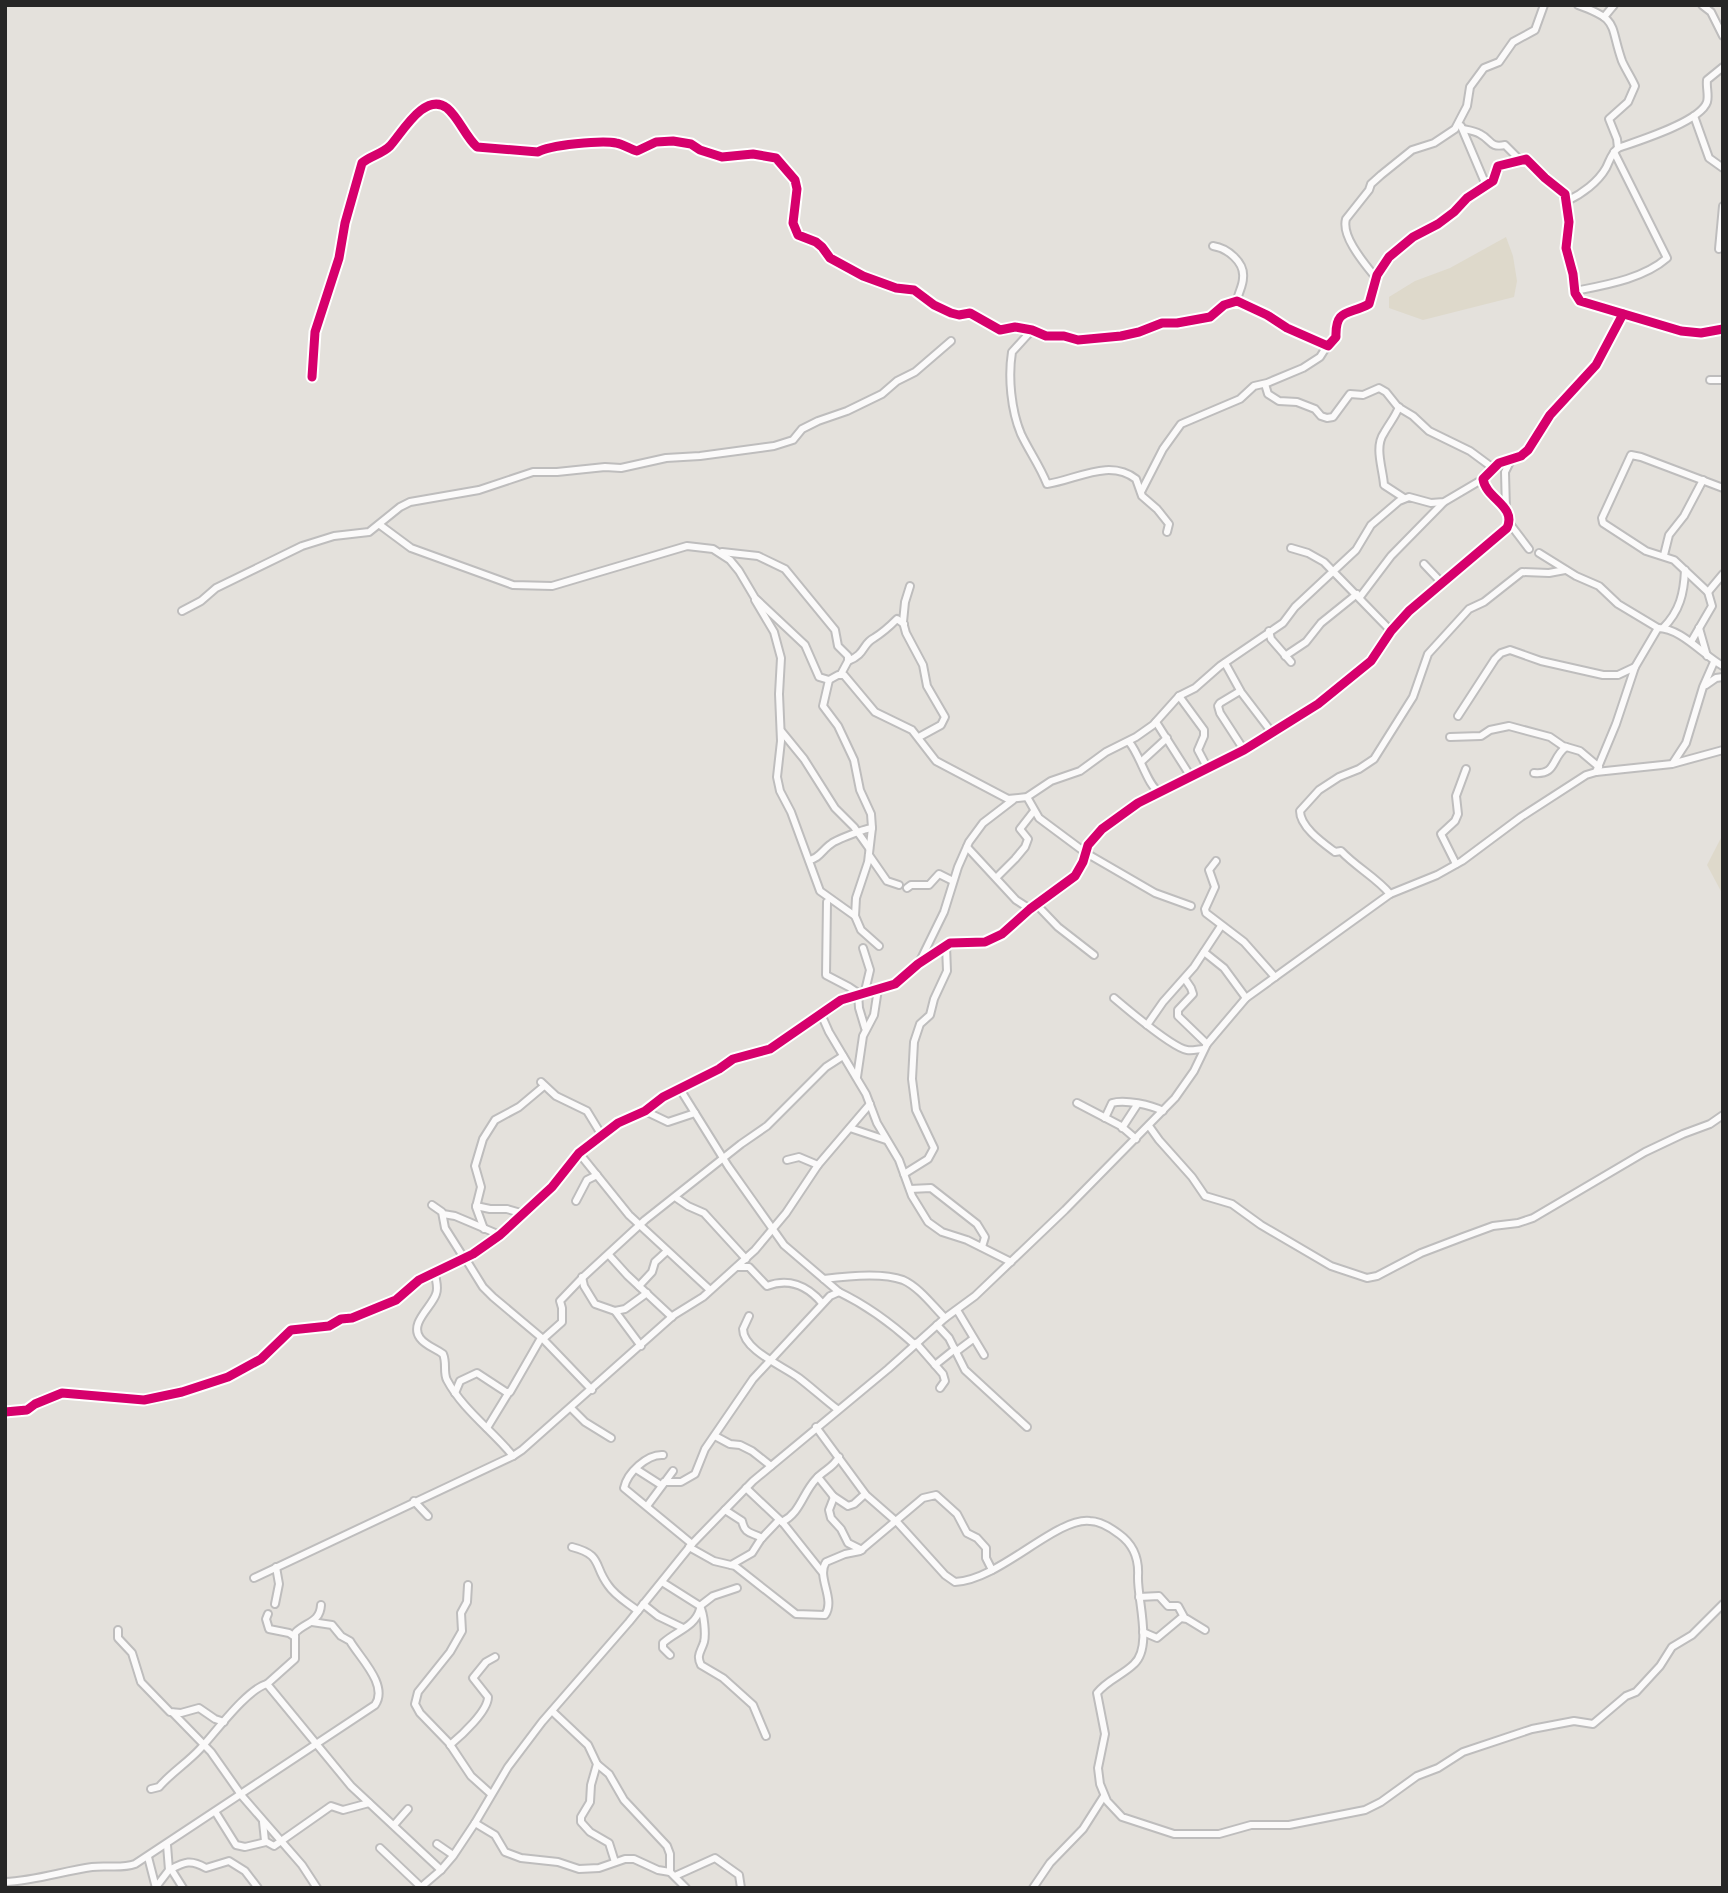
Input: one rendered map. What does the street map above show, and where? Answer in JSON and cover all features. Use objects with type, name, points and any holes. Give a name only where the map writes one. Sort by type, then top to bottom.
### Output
[{"type":"street","points":[[1486,185],[1461,126],[1469,91],[1484,68],[1501,59],[1514,42],[1535,30],[1544,5]]},
{"type":"street","points":[[1567,201],[1591,185],[1607,167],[1616,150],[1617,139],[1609,119],[1628,103],[1635,86],[1623,63],[1613,25],[1604,17],[1578,5]]},
{"type":"street","points":[[1604,17],[1614,5]]},
{"type":"street","points":[[1702,5],[1711,12],[1723,36]]},
{"type":"street","points":[[1711,12],[1716,5]]},
{"type":"street","points":[[1616,150],[1694,116],[1706,103],[1707,80],[1723,67]]},
{"type":"street","points":[[312,377],[315,332],[339,258],[345,223],[362,163],[390,146],[424,107],[430,104],[439,104],[449,110],[477,146],[538,152],[545,148],[573,143],[610,143],[637,150],[656,142],[673,141],[694,145],[700,150],[722,157],[753,154],[776,159],[795,180],[797,189],[794,228],[798,235],[822,247],[830,258],[863,276],[884,285],[914,290],[934,305],[955,315],[972,314],[1000,330],[1015,327],[1046,336],[1064,336],[1078,340],[1121,336],[1162,323],[1210,317],[1224,305],[1237,302],[1327,346]]},
{"type":"street","points":[[1694,116],[1709,158],[1723,168]]},
{"type":"street","points":[[1461,126],[1483,135],[1495,146],[1504,145],[1519,159]]},
{"type":"street","points":[[1376,278],[1347,236],[1344,221],[1381,174],[1412,150],[1436,142],[1461,126]]},
{"type":"street","points":[[1575,291],[1623,280],[1667,258],[1616,150]]},
{"type":"street","points":[[1141,492],[1163,449],[1181,424],[1240,399],[1249,389],[1303,368],[1320,357],[1336,337],[1335,325],[1345,313],[1369,304],[1376,278],[1386,260],[1407,241],[1438,224],[1467,198],[1493,181],[1498,166],[1519,159],[1528,160],[1545,178],[1563,191],[1569,222],[1566,248],[1578,298],[1586,304],[1681,331],[1701,333],[1723,329]]},
{"type":"street","points":[[1719,249],[1723,206]]},
{"type":"street","points":[[1213,246],[1225,249],[1242,269],[1243,278],[1237,302]]},
{"type":"street","points":[[1284,656],[1306,642],[1321,623],[1358,596],[1391,556],[1444,502],[1483,479],[1499,463],[1521,456],[1528,450],[1550,415],[1596,365],[1623,314]]},
{"type":"street","points":[[1032,330],[1012,352],[1011,387],[1022,435],[1047,484],[1081,474],[1115,469],[1134,476],[1142,496],[1157,509],[1168,524],[1167,532]]},
{"type":"street","points":[[182,611],[201,601],[216,588],[302,546],[334,536],[369,532],[410,502],[479,490],[525,473],[625,467],[666,458],[752,450],[791,440],[802,429],[882,394],[897,381],[915,372],[951,341]]},
{"type":"street","points":[[1710,380],[1723,380]]},
{"type":"street","points":[[1265,384],[1268,394],[1279,401],[1295,401],[1314,408],[1324,418],[1333,416],[1350,394],[1363,395],[1378,388],[1429,431],[1471,452],[1493,468]]},
{"type":"street","points":[[1399,408],[1382,434],[1380,454],[1384,485],[1404,498]]},
{"type":"street","points":[[1691,642],[1712,606],[1708,592],[1664,555],[1646,551],[1602,521],[1603,513],[1631,455],[1723,488]]},
{"type":"street","points":[[1506,510],[1505,472],[1511,460]]},
{"type":"street","points":[[1483,479],[1487,490],[1509,514],[1510,524],[1528,549]]},
{"type":"street","points":[[1664,555],[1669,535],[1684,516],[1703,480]]},
{"type":"street","points":[[918,964],[944,912],[953,881],[983,823],[1013,800],[1027,797],[1051,781],[1080,771],[1106,752],[1129,742],[1156,722],[1180,696],[1195,688],[1225,663],[1283,623],[1295,607],[1356,550],[1371,525],[1404,498],[1431,503],[1444,502]]},
{"type":"street","points":[[5,1412],[30,1408],[62,1393],[148,1400],[213,1383],[261,1359],[291,1330],[324,1327],[396,1300],[419,1280],[464,1258],[500,1235],[552,1187],[579,1153],[601,1134],[625,1119],[645,1111],[663,1097],[733,1059],[770,1049],[841,1000],[895,984],[918,964],[954,942],[975,943],[991,940],[1007,930],[1036,904],[1075,876],[1088,845],[1102,829],[1138,803],[1273,733],[1318,704],[1367,665],[1409,611],[1510,524]]},
{"type":"street","points":[[380,525],[411,548],[513,585],[552,586],[687,546],[758,556],[785,569],[835,630],[838,646],[847,654],[848,661],[841,674],[830,680],[819,677],[805,646],[755,598]]},
{"type":"street","points":[[1292,548],[1316,556],[1335,571],[1391,631]]},
{"type":"street","points":[[718,552],[734,565],[774,632],[781,658],[778,784],[809,860],[818,893],[827,902],[843,906]]},
{"type":"street","points":[[1539,553],[1564,570],[1599,586],[1618,604],[1691,642],[1714,662],[1723,666]]},
{"type":"street","points":[[1424,564],[1441,582]]},
{"type":"street","points":[[1390,894],[1379,881],[1364,873],[1342,852],[1335,852],[1325,844],[1304,824],[1300,811],[1318,790],[1374,759],[1413,697],[1428,654],[1469,608],[1483,603],[1521,572],[1549,573],[1564,570]]},
{"type":"street","points":[[1598,769],[1635,667],[1660,628],[1677,610],[1684,586],[1685,570]]},
{"type":"street","points":[[1708,592],[1723,574]]},
{"type":"street","points":[[910,586],[905,602],[904,624],[907,638],[923,665],[927,685],[945,718],[941,725],[919,737]]},
{"type":"street","points":[[848,661],[859,657],[873,638],[880,636],[897,620],[904,624]]},
{"type":"street","points":[[1699,628],[1707,656]]},
{"type":"street","points":[[1269,631],[1270,637],[1291,662]]},
{"type":"street","points":[[1458,716],[1495,659],[1510,650],[1541,661],[1603,675],[1618,675],[1635,667]]},
{"type":"street","points":[[1672,764],[1686,743],[1703,687],[1714,662]]},
{"type":"street","points":[[1225,663],[1240,691],[1273,733]]},
{"type":"street","points":[[841,674],[848,678],[875,712],[906,726],[919,737],[936,761],[1013,800]]},
{"type":"street","points":[[1703,687],[1716,678],[1723,677]]},
{"type":"street","points":[[830,680],[823,706],[838,726],[855,760],[860,790],[871,814],[872,828],[865,877],[856,898],[855,916],[861,930],[879,946]]},
{"type":"street","points":[[1240,691],[1218,706],[1244,750]]},
{"type":"street","points":[[1180,696],[1204,730],[1198,750],[1208,769]]},
{"type":"street","points":[[1156,722],[1191,777]]},
{"type":"street","points":[[1450,737],[1483,736],[1489,730],[1509,726],[1543,734],[1566,747],[1580,751],[1598,769]]},
{"type":"street","points":[[781,730],[804,759],[831,803],[858,832],[887,881],[903,887],[929,885],[939,874],[953,881]]},
{"type":"street","points":[[1142,761],[1167,738]]},
{"type":"street","points":[[1129,742],[1142,761],[1152,787],[1161,792]]},
{"type":"street","points":[[1534,774],[1549,771],[1559,753],[1566,747]]},
{"type":"street","points":[[380,1848],[420,1887],[441,1870],[475,1823],[508,1767],[691,1545],[771,1466],[945,1318],[978,1294],[1136,1139],[1186,1084],[1206,1046],[1246,998],[1390,894],[1456,864],[1563,788],[1598,769],[1672,764],[1723,750]]},
{"type":"street","points":[[1456,864],[1441,834],[1455,821],[1458,814],[1456,796],[1466,769]]},
{"type":"street","points":[[1027,797],[1034,811],[1048,825],[1086,853],[1155,893],[1191,906]]},
{"type":"street","points":[[997,877],[1025,847],[1028,839],[1021,827],[1034,811]]},
{"type":"street","points":[[809,860],[815,859],[835,841],[872,828]]},
{"type":"street","points":[[968,850],[997,877],[1016,900],[1030,909]]},
{"type":"street","points":[[1216,861],[1209,870],[1214,892],[1206,911],[1209,918],[1244,942],[1275,977]]},
{"type":"street","points":[[817,887],[855,916]]},
{"type":"street","points":[[827,902],[824,966],[826,976],[862,993]]},
{"type":"street","points":[[1036,904],[1058,927],[1094,955]]},
{"type":"street","points":[[1147,1025],[1163,1002],[1185,979],[1222,926]]},
{"type":"street","points":[[904,1174],[928,1159],[934,1149],[916,1110],[917,1101],[912,1079],[914,1042],[920,1024],[930,1015],[947,971],[946,946]]},
{"type":"street","points":[[863,948],[870,970],[859,1008],[865,1028]]},
{"type":"street","points":[[1204,952],[1224,968],[1246,998]]},
{"type":"street","points":[[1185,979],[1192,994],[1178,1010],[1178,1016],[1206,1046]]},
{"type":"street","points":[[857,1078],[865,1028],[874,1014],[878,989]]},
{"type":"street","points":[[1114,998],[1147,1025],[1185,1050],[1206,1046]]},
{"type":"street","points":[[821,1014],[899,1160],[919,1210],[934,1227],[1011,1262]]},
{"type":"street","points":[[487,1429],[542,1338],[562,1322],[560,1300],[582,1277],[675,1197],[767,1126],[826,1067],[843,1056]]},
{"type":"street","points":[[484,1229],[476,1206],[481,1187],[475,1166],[483,1139],[495,1120],[519,1107],[542,1084],[561,1099],[586,1111],[601,1134]]},
{"type":"street","points":[[680,1089],[723,1158],[792,1254],[839,1292],[889,1323],[915,1343],[944,1377],[940,1388]]},
{"type":"street","points":[[1105,1118],[1113,1102],[1151,1105],[1163,1111]]},
{"type":"street","points":[[1077,1103],[1136,1139]]},
{"type":"street","points":[[254,1577],[513,1456],[592,1390],[672,1317],[710,1290],[746,1259],[773,1229],[818,1165],[870,1104]]},
{"type":"street","points":[[1122,1128],[1137,1105]]},
{"type":"street","points":[[645,1111],[668,1122],[695,1113]]},
{"type":"street","points":[[1149,1126],[1205,1196],[1232,1204],[1261,1225],[1331,1266],[1369,1278],[1452,1241],[1493,1226],[1533,1218],[1645,1152],[1710,1124],[1723,1115]]},
{"type":"street","points":[[850,1128],[886,1140]]},
{"type":"street","points":[[579,1153],[618,1203],[710,1290]]},
{"type":"street","points":[[787,1160],[799,1157],[818,1165]]},
{"type":"street","points":[[576,1201],[587,1180],[597,1175]]},
{"type":"street","points":[[910,1189],[931,1188],[971,1219],[985,1234],[982,1247]]},
{"type":"street","points":[[675,1197],[704,1213],[746,1259]]},
{"type":"street","points":[[432,1205],[443,1214],[455,1216],[500,1235]]},
{"type":"street","points":[[476,1206],[508,1209],[524,1214]]},
{"type":"street","points":[[443,1214],[445,1228],[483,1287],[542,1338],[592,1390]]},
{"type":"street","points":[[639,1286],[653,1270],[655,1262],[667,1251]]},
{"type":"street","points":[[609,1255],[672,1317]]},
{"type":"street","points":[[737,1267],[748,1267],[767,1286],[777,1281],[792,1283],[808,1291],[822,1303]]},
{"type":"street","points":[[435,1272],[437,1293],[422,1315],[417,1331],[428,1346],[443,1354],[447,1364],[445,1376],[455,1393],[513,1456]]},
{"type":"street","points":[[824,1279],[862,1276],[904,1281],[945,1318]]},
{"type":"street","points":[[582,1277],[585,1288],[597,1307],[615,1311],[625,1309],[647,1293]]},
{"type":"street","points":[[636,1469],[662,1484],[690,1479],[705,1449],[753,1379],[808,1322],[822,1303],[839,1292]]},
{"type":"street","points":[[957,1310],[984,1355]]},
{"type":"street","points":[[615,1311],[641,1346]]},
{"type":"street","points":[[749,1316],[743,1329],[743,1337],[837,1409]]},
{"type":"street","points":[[937,1325],[956,1350],[965,1370],[1027,1427]]},
{"type":"street","points":[[935,1365],[973,1339]]},
{"type":"street","points":[[455,1393],[460,1381],[477,1373],[509,1392]]},
{"type":"street","points":[[571,1408],[585,1422],[611,1438]]},
{"type":"street","points":[[817,1427],[865,1494],[896,1521],[951,1580],[960,1582],[992,1570],[1059,1530],[1076,1523],[1091,1521],[1114,1531],[1130,1544],[1138,1563],[1142,1651],[1136,1663],[1111,1679],[1097,1693],[1105,1734],[1098,1764],[1104,1796],[1119,1816],[1169,1834],[1224,1834],[1251,1825],[1289,1825],[1365,1810],[1418,1776],[1447,1764],[1463,1752],[1532,1729],[1574,1721],[1593,1724],[1626,1696],[1637,1691],[1660,1666],[1671,1647],[1692,1634],[1723,1604]]},
{"type":"street","points":[[715,1436],[752,1451],[771,1466]]},
{"type":"street","points":[[663,1455],[649,1458],[636,1469],[626,1480],[624,1488],[707,1558],[731,1564],[792,1611],[801,1615],[827,1615],[828,1590],[822,1573],[780,1521],[746,1488]]},
{"type":"street","points":[[731,1564],[752,1553],[762,1538],[780,1521],[796,1512],[818,1477],[834,1466],[839,1457]]},
{"type":"street","points":[[647,1506],[673,1471]]},
{"type":"street","points":[[818,1477],[833,1496],[848,1506],[865,1494]]},
{"type":"street","points":[[833,1496],[831,1518],[848,1542],[862,1550]]},
{"type":"street","points":[[822,1573],[823,1565],[830,1560],[862,1550],[923,1498],[939,1496],[957,1514],[967,1533],[977,1538],[986,1548],[986,1558],[992,1570]]},
{"type":"street","points":[[414,1501],[428,1516]]},
{"type":"street","points":[[725,1510],[742,1521],[749,1534],[762,1538]]},
{"type":"street","points":[[572,1547],[584,1550],[597,1560],[609,1587],[638,1611]]},
{"type":"street","points":[[275,1604],[279,1584],[276,1567]]},
{"type":"street","points":[[662,1582],[700,1607],[705,1637],[698,1654],[701,1665],[723,1678],[752,1705],[766,1736]]},
{"type":"street","points":[[468,1585],[467,1602],[461,1614],[462,1632],[450,1652],[418,1692],[415,1704],[450,1745],[471,1776],[491,1794]]},
{"type":"street","points":[[670,1655],[662,1645],[697,1618],[700,1607],[713,1596],[737,1588]]},
{"type":"street","points":[[1139,1597],[1159,1596],[1168,1606],[1178,1606],[1184,1618],[1205,1630]]},
{"type":"street","points":[[643,1604],[658,1616],[683,1629]]},
{"type":"street","points":[[151,1789],[159,1787],[260,1686],[267,1684],[295,1659],[295,1637],[299,1628],[312,1622],[319,1614],[321,1605]]},
{"type":"street","points":[[268,1614],[269,1629],[295,1637]]},
{"type":"street","points":[[1143,1632],[1157,1638],[1174,1621],[1184,1618]]},
{"type":"street","points":[[5,1882],[94,1867],[122,1868],[148,1857],[375,1705],[378,1702],[378,1692],[373,1673],[350,1641],[341,1636],[332,1625],[312,1622]]},
{"type":"street","points":[[118,1630],[118,1638],[132,1653],[141,1682],[204,1744],[263,1822],[302,1865],[317,1888]]},
{"type":"street","points":[[450,1745],[487,1705],[488,1697],[473,1678],[486,1662],[495,1657]]},
{"type":"street","points":[[267,1684],[369,1803],[441,1870]]},
{"type":"street","points":[[173,1713],[200,1708],[224,1722]]},
{"type":"street","points":[[552,1711],[589,1745],[597,1764],[609,1774],[625,1800],[667,1846],[673,1874],[685,1888]]},
{"type":"street","points":[[597,1764],[590,1802],[581,1822],[590,1832],[609,1843],[615,1862]]},
{"type":"street","points":[[1034,1888],[1050,1863],[1083,1829],[1104,1796]]},
{"type":"street","points":[[263,1822],[266,1842],[271,1846],[331,1806],[344,1810],[369,1803]]},
{"type":"street","points":[[394,1825],[408,1809]]},
{"type":"street","points":[[216,1813],[236,1845],[245,1847],[266,1842]]},
{"type":"street","points":[[475,1823],[495,1835],[505,1852],[521,1858],[558,1862],[579,1869],[599,1868],[634,1859],[673,1874],[715,1858],[739,1875],[741,1888]]},
{"type":"street","points":[[437,1844],[453,1855]]},
{"type":"street","points":[[167,1845],[170,1869],[183,1888]]},
{"type":"street","points":[[148,1857],[156,1887]]},
{"type":"street","points":[[156,1887],[170,1869],[189,1862],[206,1868],[229,1861],[245,1871],[258,1888]]},
{"type":"shaded area","points":[[1506,237],[1513,256],[1517,281],[1514,297],[1423,320],[1389,308],[1389,297],[1415,281],[1450,268]]},
{"type":"shaded area","points":[[1723,834],[1723,895],[1707,865]]},
{"type":"cycle path","points":[[312,377],[315,332],[339,258],[345,223],[362,163],[390,146],[422,109],[439,104],[451,112],[477,147],[538,152],[564,145],[609,142],[637,151],[656,142],[673,141],[691,144],[722,157],[753,154],[776,158],[795,180],[797,189],[793,223],[798,235],[816,242],[830,258],[863,276],[896,288],[914,290],[934,305],[951,313],[970,313],[1000,330],[1015,327],[1046,336],[1064,336],[1078,340],[1121,336],[1162,323],[1210,317],[1224,305],[1237,301],[1328,346],[1336,337],[1336,328],[1341,317],[1369,304],[1377,275],[1389,257],[1413,237],[1438,224],[1467,198],[1493,181],[1498,166],[1526,159],[1565,194],[1569,222],[1566,248],[1575,293],[1580,301],[1681,331],[1701,333],[1723,329]]},
{"type":"cycle path","points":[[5,1412],[27,1410],[62,1393],[144,1400],[182,1392],[228,1377],[261,1359],[291,1330],[329,1326],[341,1319],[352,1318],[396,1300],[419,1280],[473,1254],[500,1235],[552,1187],[579,1153],[618,1123],[645,1111],[663,1097],[719,1069],[733,1059],[770,1049],[841,1000],[895,984],[918,964],[950,943],[985,942],[1002,934],[1030,909],[1075,876],[1088,845],[1102,829],[1138,803],[1244,750],[1318,704],[1371,661],[1391,631],[1409,611],[1507,528],[1508,514],[1489,492],[1483,479],[1499,463],[1521,456],[1528,450],[1550,415],[1596,365],[1623,314]]}]
